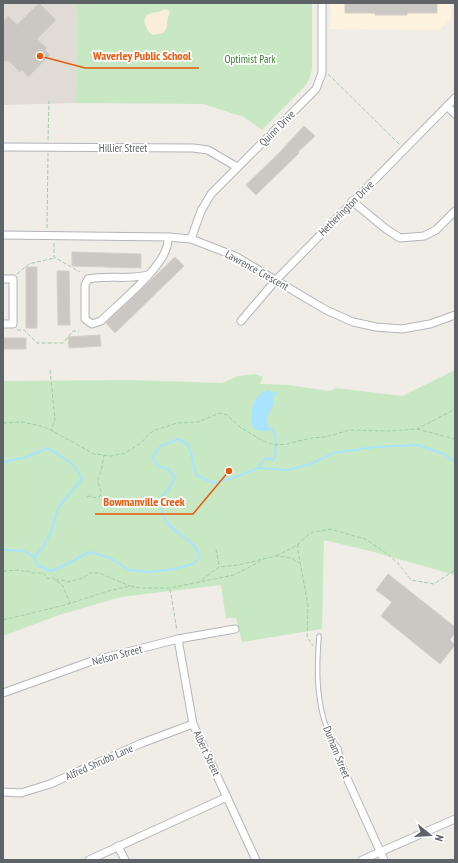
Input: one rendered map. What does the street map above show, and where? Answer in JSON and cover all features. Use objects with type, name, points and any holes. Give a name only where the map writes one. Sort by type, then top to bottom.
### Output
[{"type":"street","name":"Quinn Drive","points":[[191,239],[201,211],[211,194],[316,89],[322,73],[322,3]]},
{"type":"street","name":"Hetherington Drive","points":[[241,321],[276,280],[352,201],[455,98]]},
{"type":"street","points":[[446,106],[455,114]]},
{"type":"street","name":"Hillier Street","points":[[3,148],[193,148],[208,150],[237,168]]},
{"type":"street","points":[[352,201],[386,229],[400,238],[424,236],[436,230],[455,211]]},
{"type":"street","name":"Lawrence Crescent","points":[[3,235],[47,234],[168,237],[191,239],[235,256],[326,310],[353,322],[376,327],[402,329],[430,324],[455,315]]},
{"type":"street","points":[[148,276],[137,278],[100,276],[88,279],[85,285],[85,319],[92,324],[100,321],[148,276],[158,264],[166,249],[168,237]]},
{"type":"street","points":[[3,279],[13,279],[13,324],[3,324]]},
{"type":"street","name":"Nelson Street","points":[[3,693],[92,661],[178,639],[235,629]]},
{"type":"street","name":"Albert Street","points":[[178,639],[193,724],[256,860]]},
{"type":"street","name":"Alfred Shrubb Lane","points":[[3,792],[21,792],[50,784],[142,744],[193,724]]},
{"type":"street","name":"Durham Street","points":[[337,748],[341,765],[384,860]]},
{"type":"street","points":[[89,860],[227,797]]},
{"type":"street","points":[[362,860],[455,819]]},
{"type":"street","points":[[118,846],[125,860]]},
{"type":"lane","name":"Durham Street","points":[[320,636],[318,653],[318,694],[324,721],[337,748]]},
{"type":"path","points":[[329,74],[404,150]]},
{"type":"path","points":[[47,234],[49,101]]},
{"type":"path","points":[[54,243],[54,257]]},
{"type":"path","points":[[17,274],[30,264],[54,257],[80,272]]},
{"type":"path","points":[[17,330],[24,330],[37,344],[63,343],[73,331],[79,330]]},
{"type":"path","points":[[50,370],[55,420],[51,430]]},
{"type":"path","points":[[417,429],[455,409]]},
{"type":"path","points":[[3,423],[22,422],[41,426],[94,454],[111,456],[125,453],[140,443],[148,434],[165,426],[178,423],[199,422],[219,413],[227,416],[240,427],[263,441],[274,445],[325,437],[350,430],[388,431],[417,429],[455,439]]},
{"type":"path","points":[[87,497],[89,496],[96,498],[100,496],[101,492],[98,478],[101,472],[104,455]]},
{"type":"path","points":[[201,581],[219,567],[261,561],[276,556],[299,543],[310,533],[330,529],[365,539],[382,550],[398,564],[411,580],[434,584],[455,570]]},
{"type":"path","points":[[299,543],[298,551],[308,605],[307,637],[318,653]]},
{"type":"path","points":[[293,547],[298,551]]},
{"type":"path","points":[[216,549],[219,567]]},
{"type":"path","points":[[276,556],[292,558],[300,564]]},
{"type":"path","points":[[55,580],[68,582],[83,578],[90,573],[99,572],[139,588],[170,588],[234,575],[261,561]]},
{"type":"path","points":[[3,570],[21,570],[31,573],[44,573],[47,578],[52,578],[63,586],[71,603]]},
{"type":"path","points":[[3,620],[131,586]]},
{"type":"path","points":[[170,588],[178,639]]},
{"type":"shaded area","points":[[3,3],[77,3],[76,103],[3,105]]},
{"type":"shaded area","points":[[331,3],[451,3],[451,19],[439,30],[330,29]]},
{"type":"green space","name":"Optimist Park","points":[[77,3],[312,3],[312,69],[310,77],[306,85],[262,130],[244,117],[203,104],[76,103]]},
{"type":"green space","points":[[455,370],[455,575],[374,552],[324,540],[322,629],[242,642],[236,618],[226,618],[221,585],[121,597],[59,615],[3,636],[3,381],[133,380],[222,383],[238,376],[255,374],[263,377],[260,384],[288,385],[330,391],[336,388],[402,396]]},
{"type":"sand","points":[[165,9],[170,11],[166,29],[163,33],[153,35],[149,32],[145,24],[145,17]]},
{"type":"water","points":[[268,390],[273,393],[277,392],[273,397],[273,405],[266,419],[268,427],[272,429],[262,431],[253,428],[251,417],[253,406],[258,396]]},
{"type":"building","points":[[39,3],[56,20],[37,39],[47,48],[45,50],[50,55],[28,77],[22,70],[20,72],[9,61],[3,61],[3,22],[8,16],[17,25]]},
{"type":"building","points":[[345,3],[437,3],[437,13],[375,15],[375,13],[345,13]]},
{"type":"building","points":[[304,126],[315,136],[256,195],[246,185]]},
{"type":"building","points":[[72,252],[141,254],[141,268],[72,266]]},
{"type":"building","points":[[175,257],[184,266],[115,333],[106,323]]},
{"type":"building","points":[[26,267],[37,267],[37,328],[26,328]]},
{"type":"building","points":[[57,271],[69,271],[70,325],[58,325]]},
{"type":"building","points":[[100,335],[101,346],[69,348],[68,337]]},
{"type":"building","points":[[3,338],[26,338],[26,349],[3,349]]},
{"type":"building","points":[[388,574],[455,627],[455,633],[450,640],[455,645],[440,664],[381,616],[392,602],[376,590]]},
{"type":"waterway","points":[[258,468],[265,458],[273,460],[275,458],[276,436],[272,429]]},
{"type":"waterway","points":[[3,463],[27,457],[47,448],[72,464],[82,479],[58,508],[52,530],[43,547],[34,557],[37,565],[51,571],[89,552],[110,558],[129,570],[150,572],[173,569],[193,564],[199,558],[194,546],[167,524],[164,518],[160,499],[170,487],[175,477],[168,469],[158,466],[152,457],[161,446],[178,439],[189,445],[196,475],[213,483],[238,476],[258,468],[287,470],[311,464],[333,453],[375,447],[417,445],[444,454],[455,462]]},
{"type":"waterway","points":[[3,550],[24,551],[34,557]]},
{"type":"place","name":"Waverley Public School","points":[[40,56]]},
{"type":"place","name":"Bowmanville Creek","points":[[229,471]]}]
